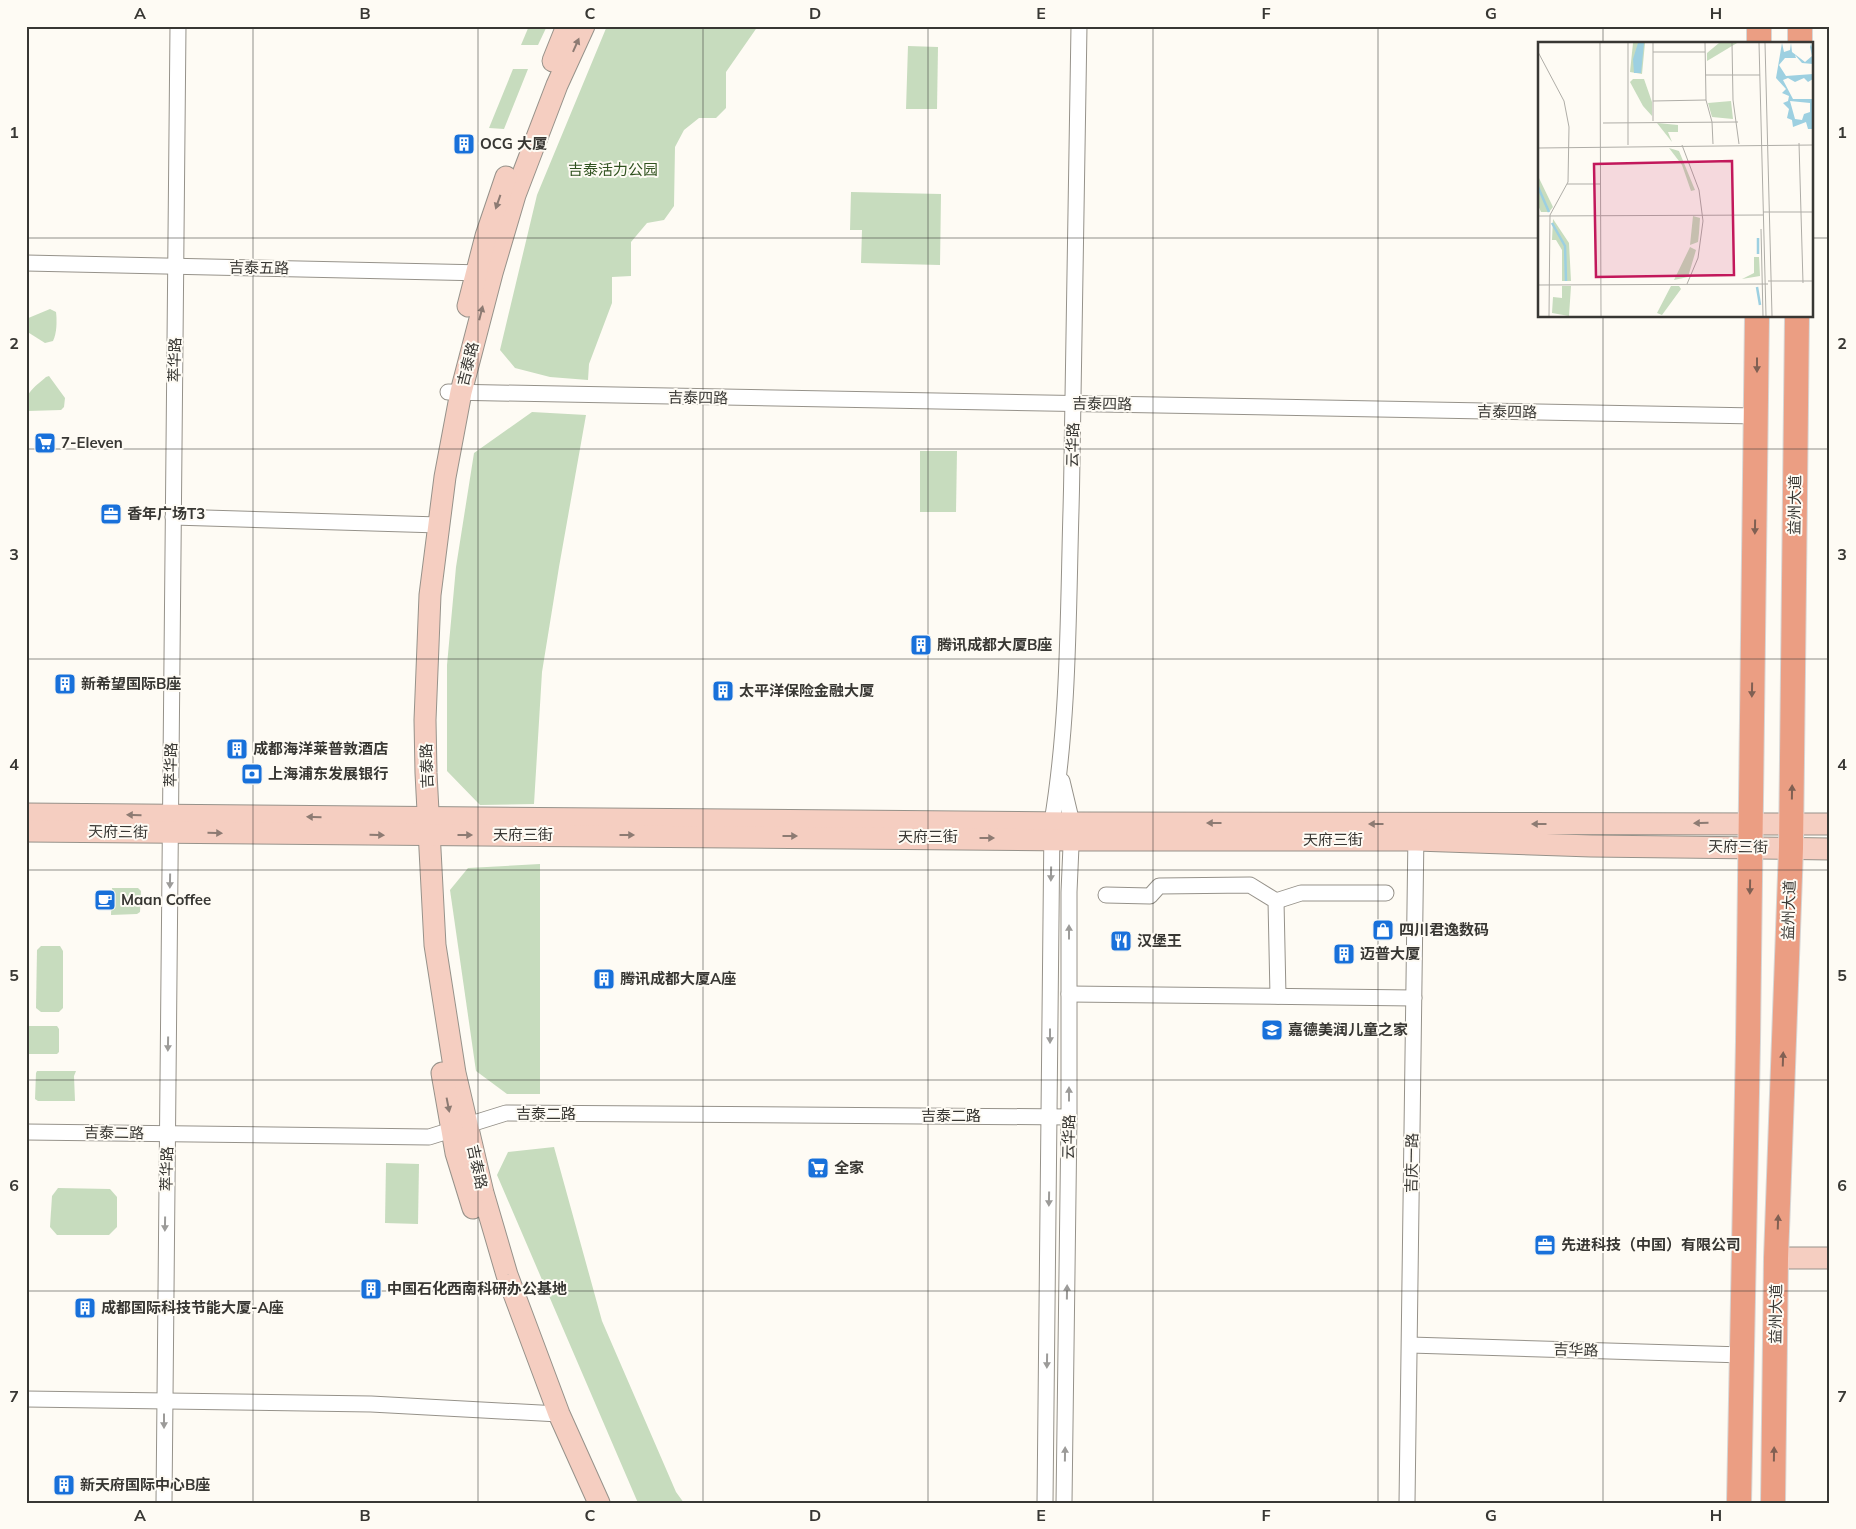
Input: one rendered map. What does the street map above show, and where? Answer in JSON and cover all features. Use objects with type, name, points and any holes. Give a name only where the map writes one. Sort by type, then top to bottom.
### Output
[{"type":"main road","points":[[1759,26],[1759,42]]},
{"type":"main road","points":[[1800,26],[1800,42]]},
{"type":"main road","points":[[1739,1503],[1751,848],[1757,318]]},
{"type":"main road","name":"益州大道","points":[[1773,1503],[1776,1258],[1791,848],[1797,318]]},
{"type":"street","name":"萃华路","points":[[164,1503],[178,26]]},
{"type":"street","name":"吉泰路","points":[[484,273],[486,236],[505,180],[567,26]]},
{"type":"street","name":"吉泰路","points":[[584,26],[557,85],[484,273],[455,355],[455,392],[432,484],[433,524],[418,601],[412,731],[423,827],[419,908],[437,1050],[460,1127],[456,1153],[492,1272],[535,1395],[551,1414],[599,1503]]},
{"type":"street","name":"云华路","points":[[1064,1503],[1069,994],[1060,773],[1068,617],[1074,404],[1079,26]]},
{"type":"street","name":"吉泰五路","points":[[26,263],[484,273]]},
{"type":"street","name":"吉泰四路","points":[[455,392],[1757,416]]},
{"type":"street","points":[[173,517],[433,524]]},
{"type":"street","name":"天府三街","points":[[26,814],[171,824],[423,827],[546,834],[1062,831],[1416,832],[1750,823],[1830,824]]},
{"type":"street","name":"天府三街","points":[[26,831],[171,824]]},
{"type":"street","name":"云华路","points":[[1045,1503],[1050,1117],[1062,831]]},
{"type":"street","name":"天府三街","points":[[1416,832],[1591,846],[1830,849]]},
{"type":"street","name":"吉庆一路","points":[[1407,1503],[1416,832]]},
{"type":"street","points":[[1106,895],[1150,896],[1159,886],[1250,885],[1276,900],[1301,893],[1386,893]]},
{"type":"street","points":[[1276,900],[1278,996]]},
{"type":"street","points":[[1069,994],[1414,998]]},
{"type":"street","name":"吉泰二路","points":[[26,1132],[429,1137],[506,1113],[1069,1117]]},
{"type":"street","points":[[1776,1258],[1830,1258]]},
{"type":"street","name":"吉华路","points":[[1410,1345],[1743,1355]]},
{"type":"street","points":[[26,1399],[372,1404],[551,1414]]},
{"type":"street","name":"吉泰路","points":[[551,1414],[585,1503]]},
{"type":"green space","points":[[529,26],[547,26],[538,45],[521,45]]},
{"type":"green space","name":"吉泰活力公园","points":[[607,26],[758,26],[726,72],[726,108],[716,118],[699,118],[684,130],[675,147],[674,206],[664,220],[647,223],[631,242],[631,276],[612,277],[612,303],[589,364],[588,380],[550,377],[515,368],[500,350],[537,195]]},
{"type":"green space","points":[[908,46],[938,47],[937,109],[906,109]]},
{"type":"green space","points":[[513,69],[528,69],[504,129],[489,128]]},
{"type":"green space","points":[[851,192],[941,194],[940,265],[861,263],[862,230],[850,230]]},
{"type":"green space","points":[[50,309],[56,312],[56,330],[53,341],[45,343],[26,331],[26,319]]},
{"type":"green space","points":[[49,376],[65,398],[64,407],[61,410],[28,411],[26,401],[30,392]]},
{"type":"green space","points":[[532,412],[586,415],[542,672],[534,804],[480,805],[447,771],[447,665],[456,567],[474,453]]},
{"type":"green space","points":[[920,451],[957,451],[956,512],[920,512]]},
{"type":"green space","points":[[540,864],[540,1094],[507,1094],[476,1071],[450,890],[468,868]]},
{"type":"green space","points":[[112,888],[138,888],[141,891],[140,912],[137,914],[111,915]]},
{"type":"green space","points":[[41,946],[60,946],[63,951],[63,1008],[59,1012],[41,1012],[36,1008],[37,950]]},
{"type":"green space","points":[[26,1026],[57,1026],[59,1029],[59,1052],[57,1054],[26,1054]]},
{"type":"green space","points":[[37,1071],[76,1071],[74,1076],[75,1101],[38,1101],[35,1099]]},
{"type":"green space","points":[[554,1147],[602,1321],[676,1492],[684,1503],[638,1503],[497,1175],[508,1152]]},
{"type":"green space","points":[[386,1163],[419,1164],[418,1224],[385,1223]]},
{"type":"green space","points":[[58,1188],[110,1189],[117,1197],[117,1227],[109,1235],[57,1235],[50,1227],[52,1196]]},
{"type":"place","name":"OCG 大厦","points":[[464,144]]},
{"type":"place","name":"7-Eleven","points":[[45,443]]},
{"type":"place","name":"香年广场T3","points":[[111,514]]},
{"type":"place","name":"腾讯成都大厦B座","points":[[921,645]]},
{"type":"place","name":"新希望国际B座","points":[[65,684]]},
{"type":"place","name":"太平洋保险金融大厦","points":[[723,691]]},
{"type":"place","name":"成都海洋莱普敦酒店","points":[[237,749]]},
{"type":"place","name":"上海浦东发展银行","points":[[252,774]]},
{"type":"place","name":"Maan Coffee","points":[[105,900]]},
{"type":"place","name":"四川君逸数码","points":[[1383,930]]},
{"type":"place","name":"汉堡王","points":[[1121,941]]},
{"type":"place","name":"迈普大厦","points":[[1344,954]]},
{"type":"place","name":"腾讯成都大厦A座","points":[[604,979]]},
{"type":"place","name":"嘉德美润儿童之家","points":[[1272,1030]]},
{"type":"place","name":"全家","points":[[818,1168]]},
{"type":"place","name":"先进科技（中国）有限公司","points":[[1545,1245]]},
{"type":"place","name":"中国石化西南科研办公基地","points":[[371,1289]]},
{"type":"place","name":"成都国际科技节能大厦-A座","points":[[85,1308]]},
{"type":"place","name":"新天府国际中心B座","points":[[64,1485]]}]
